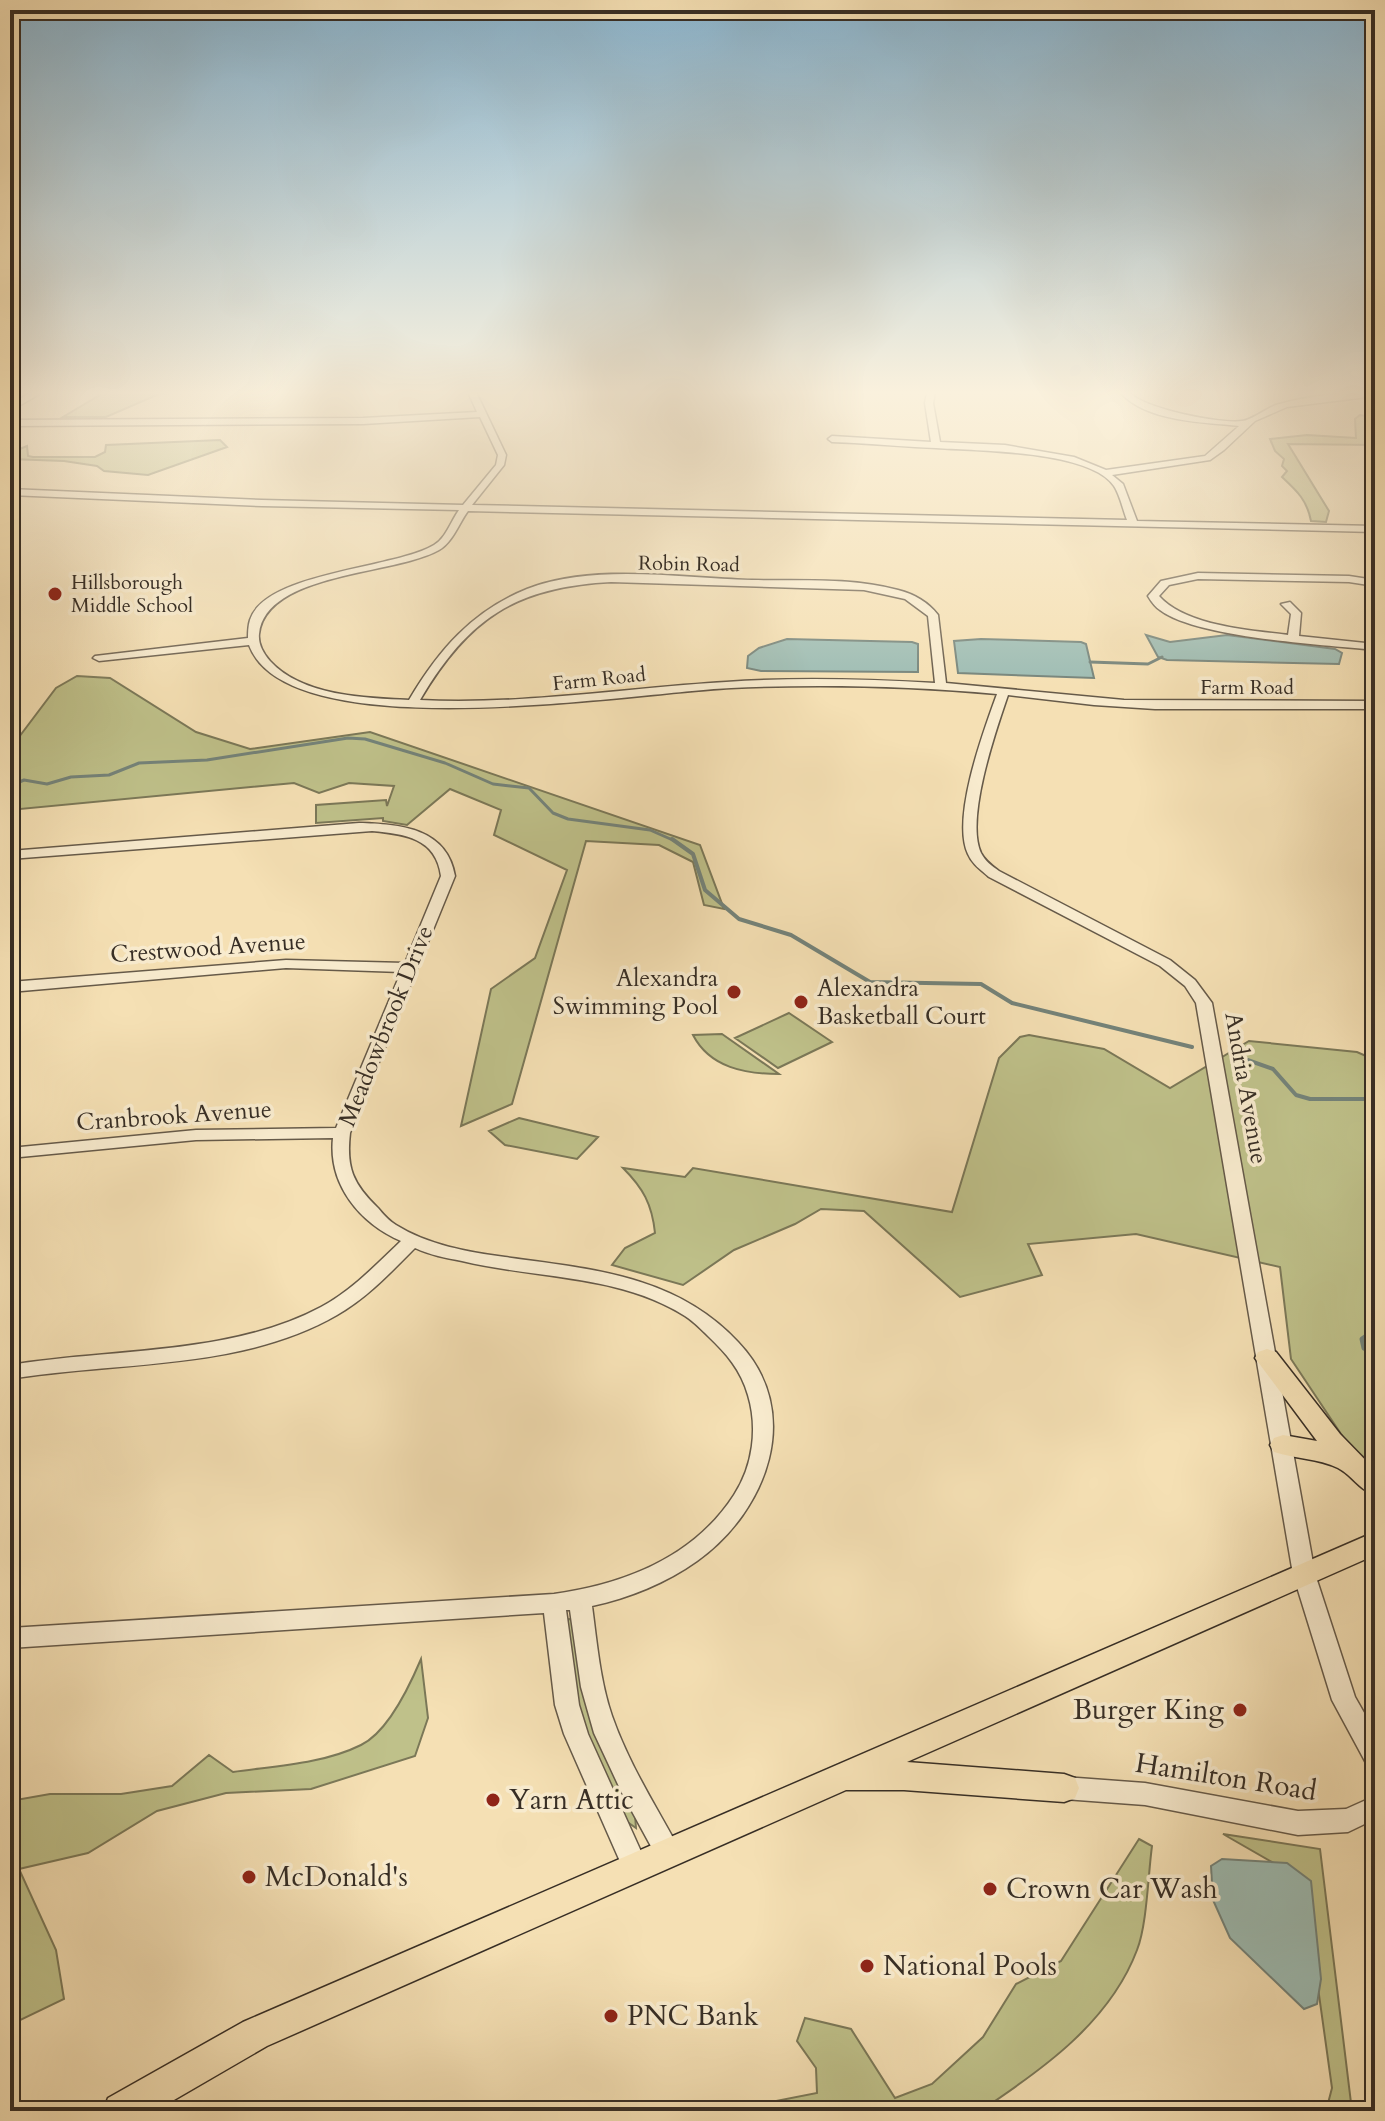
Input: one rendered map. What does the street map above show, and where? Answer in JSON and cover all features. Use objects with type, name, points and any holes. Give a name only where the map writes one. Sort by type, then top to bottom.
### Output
[{"type":"main road","points":[[1267,1358],[1347,1461],[1375,1485]]},
{"type":"main road","points":[[1283,1445],[1321,1451],[1347,1461]]},
{"type":"main road","points":[[121,2111],[255,2034],[1375,1543]]},
{"type":"main road","points":[[840,1779],[904,1776],[1064,1788]]},
{"type":"street","points":[[99,658],[254,641],[253,628],[258,613],[277,597],[310,582],[423,555],[445,541],[478,491]]},
{"type":"street","points":[[1120,491],[1129,523]]},
{"type":"street","points":[[10,494],[964,525],[1129,523],[1375,529]]},
{"type":"street","points":[[1375,583],[1198,576],[1172,580],[1155,591],[1157,605],[1181,619],[1214,627],[1375,647]]},
{"type":"street","name":"Robin Road","points":[[413,703],[435,663],[475,621],[536,589],[597,580],[849,586],[901,594],[919,602],[933,615],[941,687]]},
{"type":"street","points":[[1286,604],[1296,613],[1293,637]]},
{"type":"street","name":"Farm Road","points":[[254,641],[264,662],[297,684],[337,695],[413,703],[555,703],[743,684],[941,687],[1141,704],[1375,705]]},
{"type":"street","name":"Andria Avenue","points":[[1004,691],[978,768],[972,848],[979,862],[994,874],[1165,963],[1190,983],[1204,1003],[1304,1574]]},
{"type":"street","name":"Meadowbrook Drive","points":[[10,855],[377,827],[406,832],[436,847],[448,867],[445,885],[342,1133],[342,1172],[356,1199],[381,1223],[412,1241],[447,1252],[600,1277],[648,1289],[707,1321],[725,1337],[752,1376],[762,1413],[762,1447],[753,1483],[742,1503],[709,1539],[676,1564],[618,1592],[554,1603],[10,1638]]},
{"type":"street","name":"Crestwood Avenue","points":[[10,987],[286,964],[409,968]]},
{"type":"street","name":"Cranbrook Avenue","points":[[10,1153],[196,1135],[342,1133]]},
{"type":"street","points":[[10,1372],[241,1343],[285,1332],[308,1323],[347,1300],[412,1241]]},
{"type":"street","points":[[1304,1574],[1344,1700],[1375,1755]]},
{"type":"street","points":[[580,1600],[600,1716],[668,1853]]},
{"type":"street","points":[[554,1603],[567,1705],[576,1734],[635,1867]]},
{"type":"street","name":"Hamilton Road","points":[[1064,1788],[1145,1794],[1298,1823],[1348,1820],[1375,1807]]},
{"type":"green space","points":[[1296,491],[1317,491],[1329,511],[1326,522],[1311,521]]},
{"type":"green space","points":[[77,676],[110,678],[196,732],[250,749],[370,732],[700,845],[724,909],[704,905],[693,862],[659,845],[586,841],[512,1104],[461,1126],[491,989],[535,958],[567,870],[494,835],[501,810],[450,789],[407,825],[383,821],[383,818],[316,823],[316,805],[386,800],[387,806],[394,786],[349,783],[319,793],[294,783],[10,810],[10,749],[56,688]]},
{"type":"green space","points":[[789,1013],[832,1042],[778,1068],[735,1038]]},
{"type":"green space","points":[[722,1034],[779,1074],[754,1073],[730,1067],[709,1055],[693,1035]]},
{"type":"green space","points":[[1029,1035],[1104,1049],[1170,1088],[1249,1041],[1357,1052],[1375,1060],[1375,1467],[1347,1443],[1291,1359],[1280,1267],[1136,1234],[1028,1244],[1042,1275],[960,1297],[864,1211],[821,1209],[795,1224],[734,1250],[683,1285],[612,1265],[625,1248],[655,1233],[652,1213],[645,1197],[623,1168],[685,1177],[693,1168],[952,1212],[999,1058],[1020,1037]]},
{"type":"green space","points":[[519,1118],[598,1137],[577,1159],[505,1145],[489,1131]]},
{"type":"green space","points":[[566,1620],[574,1621],[635,1815],[636,1828],[626,1821],[580,1717]]},
{"type":"green space","points":[[421,1659],[428,1718],[415,1756],[311,1789],[226,1793],[157,1811],[88,1853],[19,1869],[56,1950],[64,1999],[10,2025],[10,1801],[50,1794],[121,1794],[172,1786],[209,1755],[233,1772],[298,1763],[346,1751],[371,1739],[389,1719]]},
{"type":"green space","points":[[1223,1834],[1320,1849],[1352,2111],[1326,2111],[1332,2088],[1303,1880]]},
{"type":"green space","points":[[1139,1839],[1152,1846],[1147,1900],[1140,1940],[1125,1976],[1092,2022],[1027,2079],[980,2111],[755,2111],[756,2105],[817,2093],[816,2068],[797,2041],[805,2018],[851,2029],[895,2098],[932,2084],[983,2037],[1016,1984],[1061,1961]]},
{"type":"water","points":[[1146,635],[1170,642],[1227,635],[1335,649],[1342,653],[1339,664],[1167,660],[1158,657]]},
{"type":"water","points":[[787,639],[912,642],[918,644],[918,672],[761,671],[747,668],[748,656],[759,648]]},
{"type":"water","points":[[954,641],[1081,642],[1086,644],[1094,678],[958,673]]},
{"type":"water","points":[[1222,1859],[1287,1863],[1311,1881],[1321,1979],[1317,2004],[1304,2009],[1230,1938],[1213,1900],[1211,1866]]},
{"type":"waterway","points":[[1090,662],[1148,664],[1162,657]]},
{"type":"waterway","points":[[10,786],[24,780],[47,784],[71,777],[109,775],[139,763],[207,760],[348,738],[365,739],[445,763],[493,784],[529,788],[553,813],[568,819],[650,830],[674,841]]},
{"type":"waterway","points":[[674,841],[693,854],[705,890],[739,919],[791,935],[870,982],[981,984],[1012,1003],[1192,1047]]},
{"type":"waterway","points":[[1239,1057],[1273,1069],[1296,1095],[1310,1099],[1375,1099]]},
{"type":"waterway","points":[[1375,1330],[1362,1339],[1364,1348],[1375,1354]]},
{"type":"place","name":"Hillsborough Middle School","points":[[55,594]]},
{"type":"place","name":"Alexandra Swimming Pool","points":[[734,992]]},
{"type":"place","name":"Alexandra Basketball Court","points":[[801,1002]]},
{"type":"place","name":"Burger King","points":[[1240,1710]]},
{"type":"place","name":"Yarn Attic","points":[[493,1800]]},
{"type":"place","name":"McDonald's","points":[[249,1877]]},
{"type":"place","name":"Crown Car Wash","points":[[990,1889]]},
{"type":"place","name":"National Pools","points":[[867,1966]]},
{"type":"place","name":"PNC Bank","points":[[611,2016]]}]
